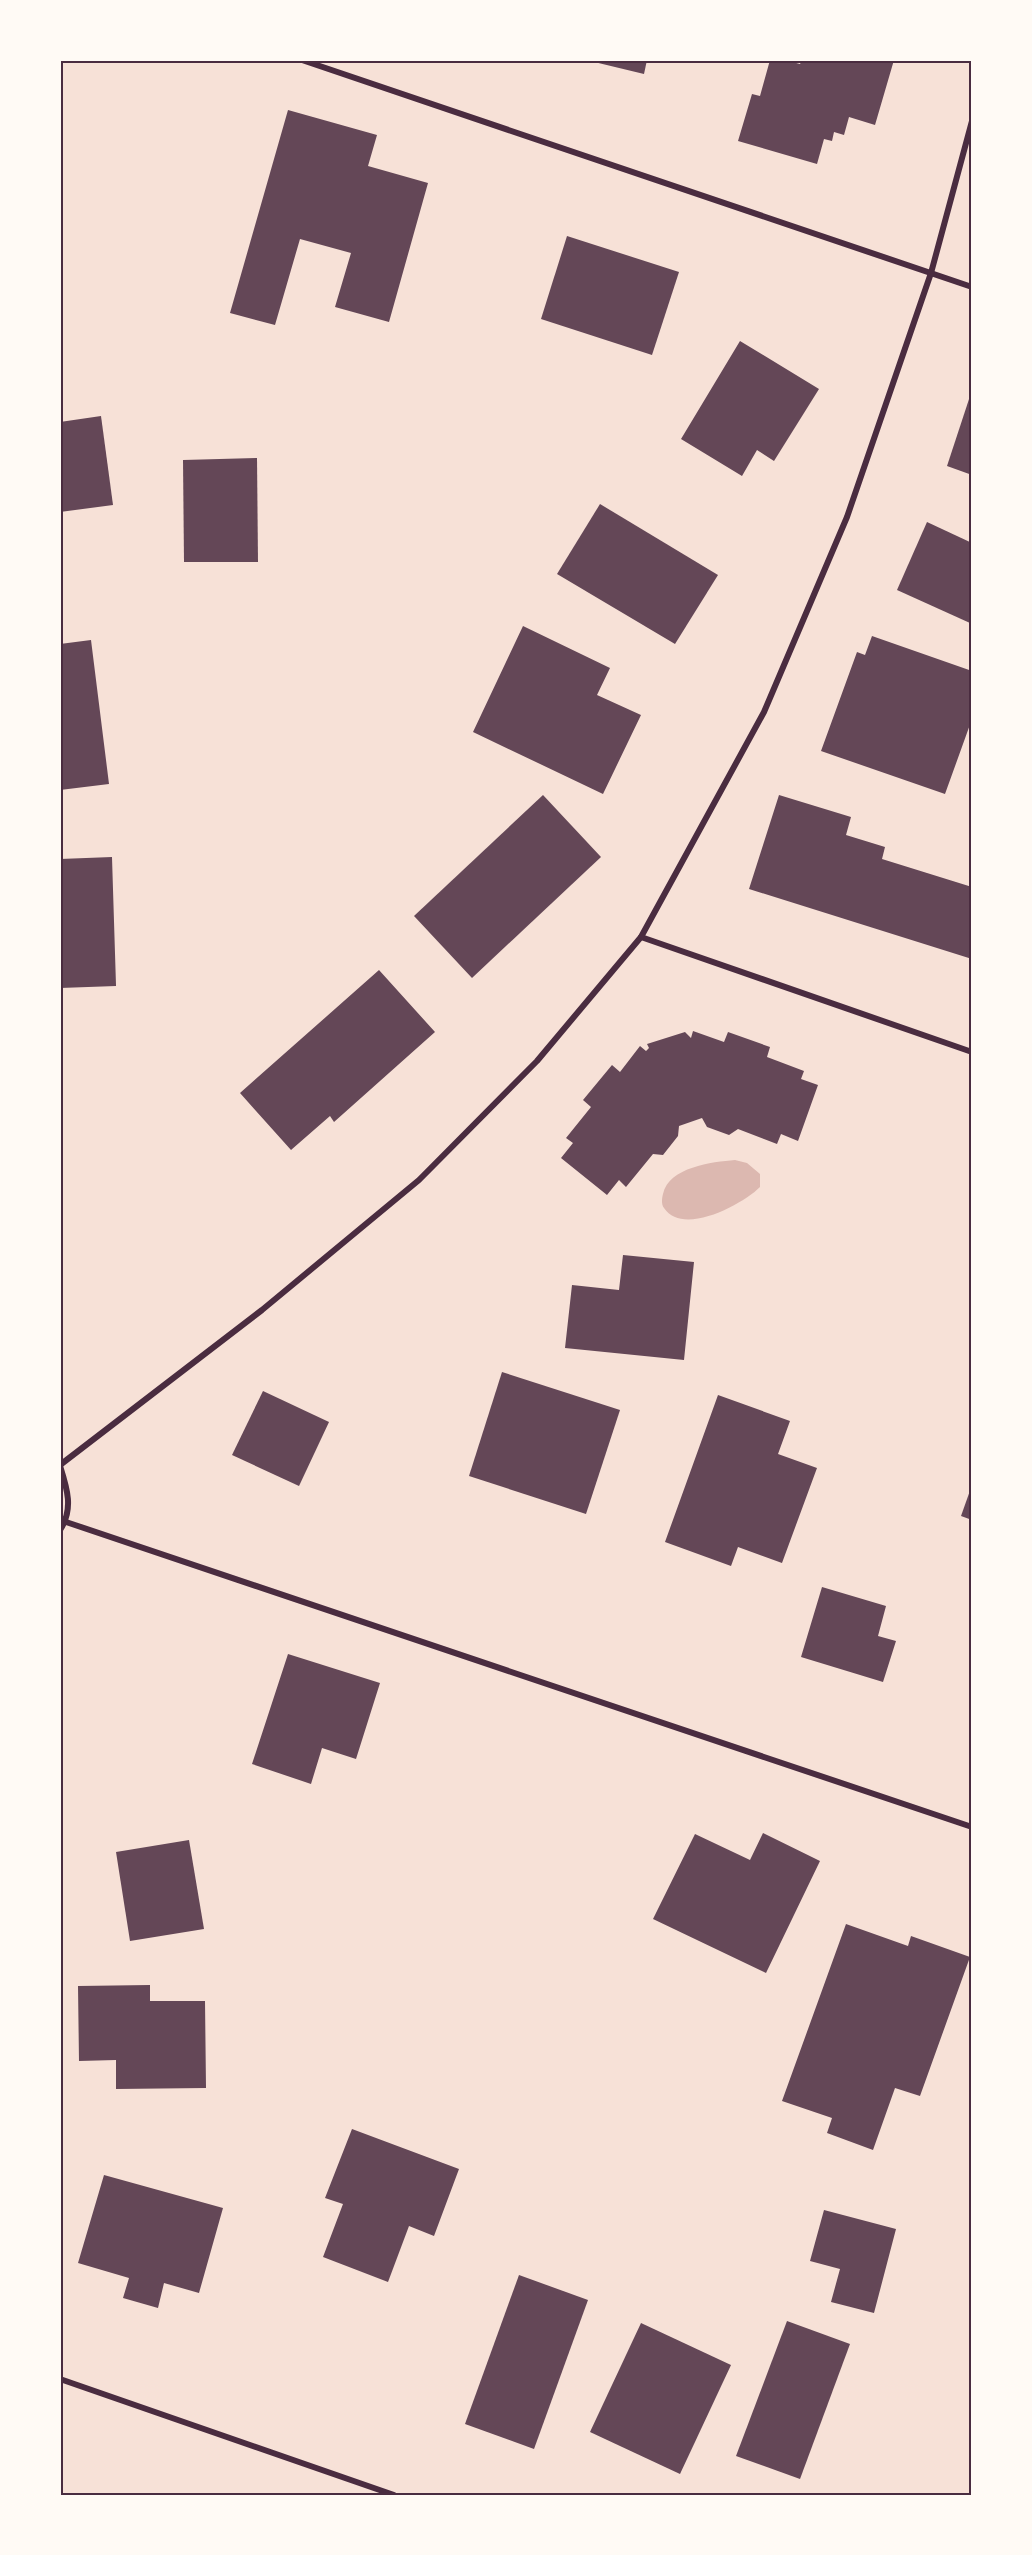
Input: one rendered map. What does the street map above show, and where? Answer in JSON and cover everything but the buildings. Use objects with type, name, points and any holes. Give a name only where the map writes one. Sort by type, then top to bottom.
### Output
[{"type":"street","points":[[302,60],[972,287]]},
{"type":"street","points":[[60,1530],[66,1522],[69,1494],[60,1466],[262,1310],[419,1180],[537,1061],[641,936],[764,712],[848,517],[931,273],[972,122]]},
{"type":"street","points":[[641,936],[972,1052]]},
{"type":"street","points":[[66,1522],[972,1827]]},
{"type":"street","points":[[60,2379],[394,2495]]},
{"type":"shaded area","points":[[735,1160],[747,1163],[760,1174],[760,1187],[752,1194],[727,1209],[698,1219],[673,1216],[664,1208],[663,1194],[667,1185],[682,1172],[715,1162]]}]
